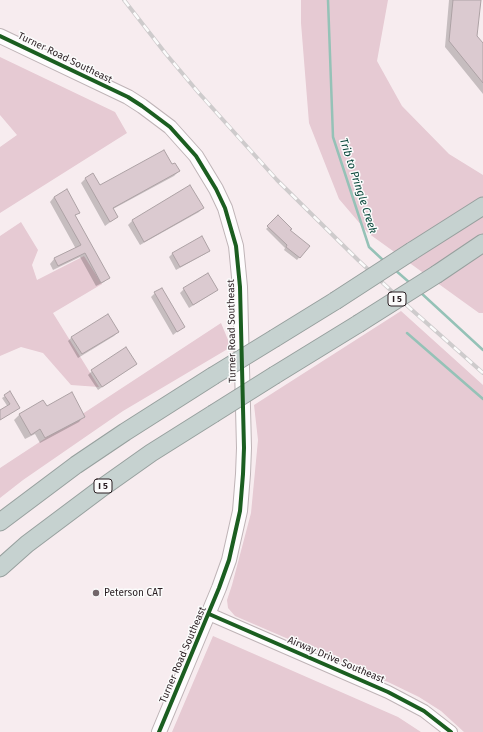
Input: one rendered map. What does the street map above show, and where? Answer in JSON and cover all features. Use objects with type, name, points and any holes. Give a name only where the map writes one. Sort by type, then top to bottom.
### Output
[{"type":"highway","points":[[0,522],[76,464],[212,376],[335,301],[483,206]]},
{"type":"highway","name":"I 5","points":[[0,568],[27,544],[102,487],[151,453],[358,324],[483,243]]},
{"type":"main road","name":"Turner Road Southeast","points":[[0,36],[128,97],[153,113],[170,127],[196,156],[216,189],[225,208],[236,246],[240,287],[243,474],[240,510],[229,560],[209,614],[159,732]]},
{"type":"street","name":"Airway Drive Southeast","points":[[209,614],[388,692],[424,711],[451,732]]},
{"type":"shaded area","points":[[301,0],[388,0],[377,61],[402,106],[449,154],[483,175],[483,313],[479,313],[368,233],[339,199],[309,123],[301,23]]},
{"type":"shaded area","points":[[0,57],[115,112],[127,133],[0,213],[0,147],[17,135],[0,115]]},
{"type":"shaded area","points":[[21,222],[38,250],[32,265],[37,280],[84,256],[102,284],[53,313],[99,387],[71,385],[43,353],[21,347],[0,356],[0,236]]},
{"type":"shaded area","points":[[401,311],[483,385],[483,732],[464,732],[441,711],[419,697],[388,682],[235,616],[228,608],[227,600],[251,513],[258,440],[254,405]]},
{"type":"shaded area","points":[[221,323],[231,347],[123,411],[23,480],[0,498],[0,468]]},
{"type":"shaded area","points":[[213,636],[398,717],[421,732],[172,732]]},
{"type":"building","points":[[453,0],[481,0],[477,36],[483,43],[483,83],[449,41]]},
{"type":"building","points":[[164,150],[172,164],[175,163],[180,171],[113,208],[118,217],[110,222],[85,178],[93,173],[100,185]]},
{"type":"building","points":[[190,185],[204,208],[144,242],[132,220]]},
{"type":"building","points":[[67,189],[80,213],[75,215],[110,278],[101,283],[85,253],[58,266],[54,258],[81,245],[54,197]]},
{"type":"building","points":[[278,215],[292,229],[290,230],[310,246],[300,258],[286,247],[287,245],[267,226]]},
{"type":"building","points":[[202,236],[210,251],[180,267],[172,253]]},
{"type":"building","points":[[208,273],[218,290],[193,305],[183,288]]},
{"type":"building","points":[[162,288],[185,327],[177,332],[154,292]]},
{"type":"building","points":[[108,314],[119,332],[82,354],[71,337]]},
{"type":"building","points":[[126,347],[137,364],[102,387],[91,370]]},
{"type":"building","points":[[10,391],[20,408],[0,420],[0,410],[10,404],[4,395]]},
{"type":"building","points":[[72,392],[85,417],[45,438],[40,429],[31,435],[19,414],[43,400],[47,406]]},
{"type":"waterway","name":"Trib to Pringle Creek","points":[[328,0],[333,137],[369,247],[384,261]]},
{"type":"waterway","name":"Trib to Pringle Creek","points":[[394,269],[410,283]]},
{"type":"waterway","name":"Trib to Pringle Creek","points":[[420,292],[483,350]]},
{"type":"waterway","points":[[407,333],[483,399]]},
{"type":"railway","points":[[124,0],[198,92],[277,180],[358,260],[483,373]]},
{"type":"cycle path","points":[[0,36],[128,97],[170,127],[196,156],[216,189],[225,208],[236,246],[240,287],[244,448],[240,511],[229,560],[219,588],[159,732]]},
{"type":"cycle path","points":[[209,614],[388,692],[424,711],[451,732]]},
{"type":"place","name":"Peterson CAT","points":[[96,593]]}]
